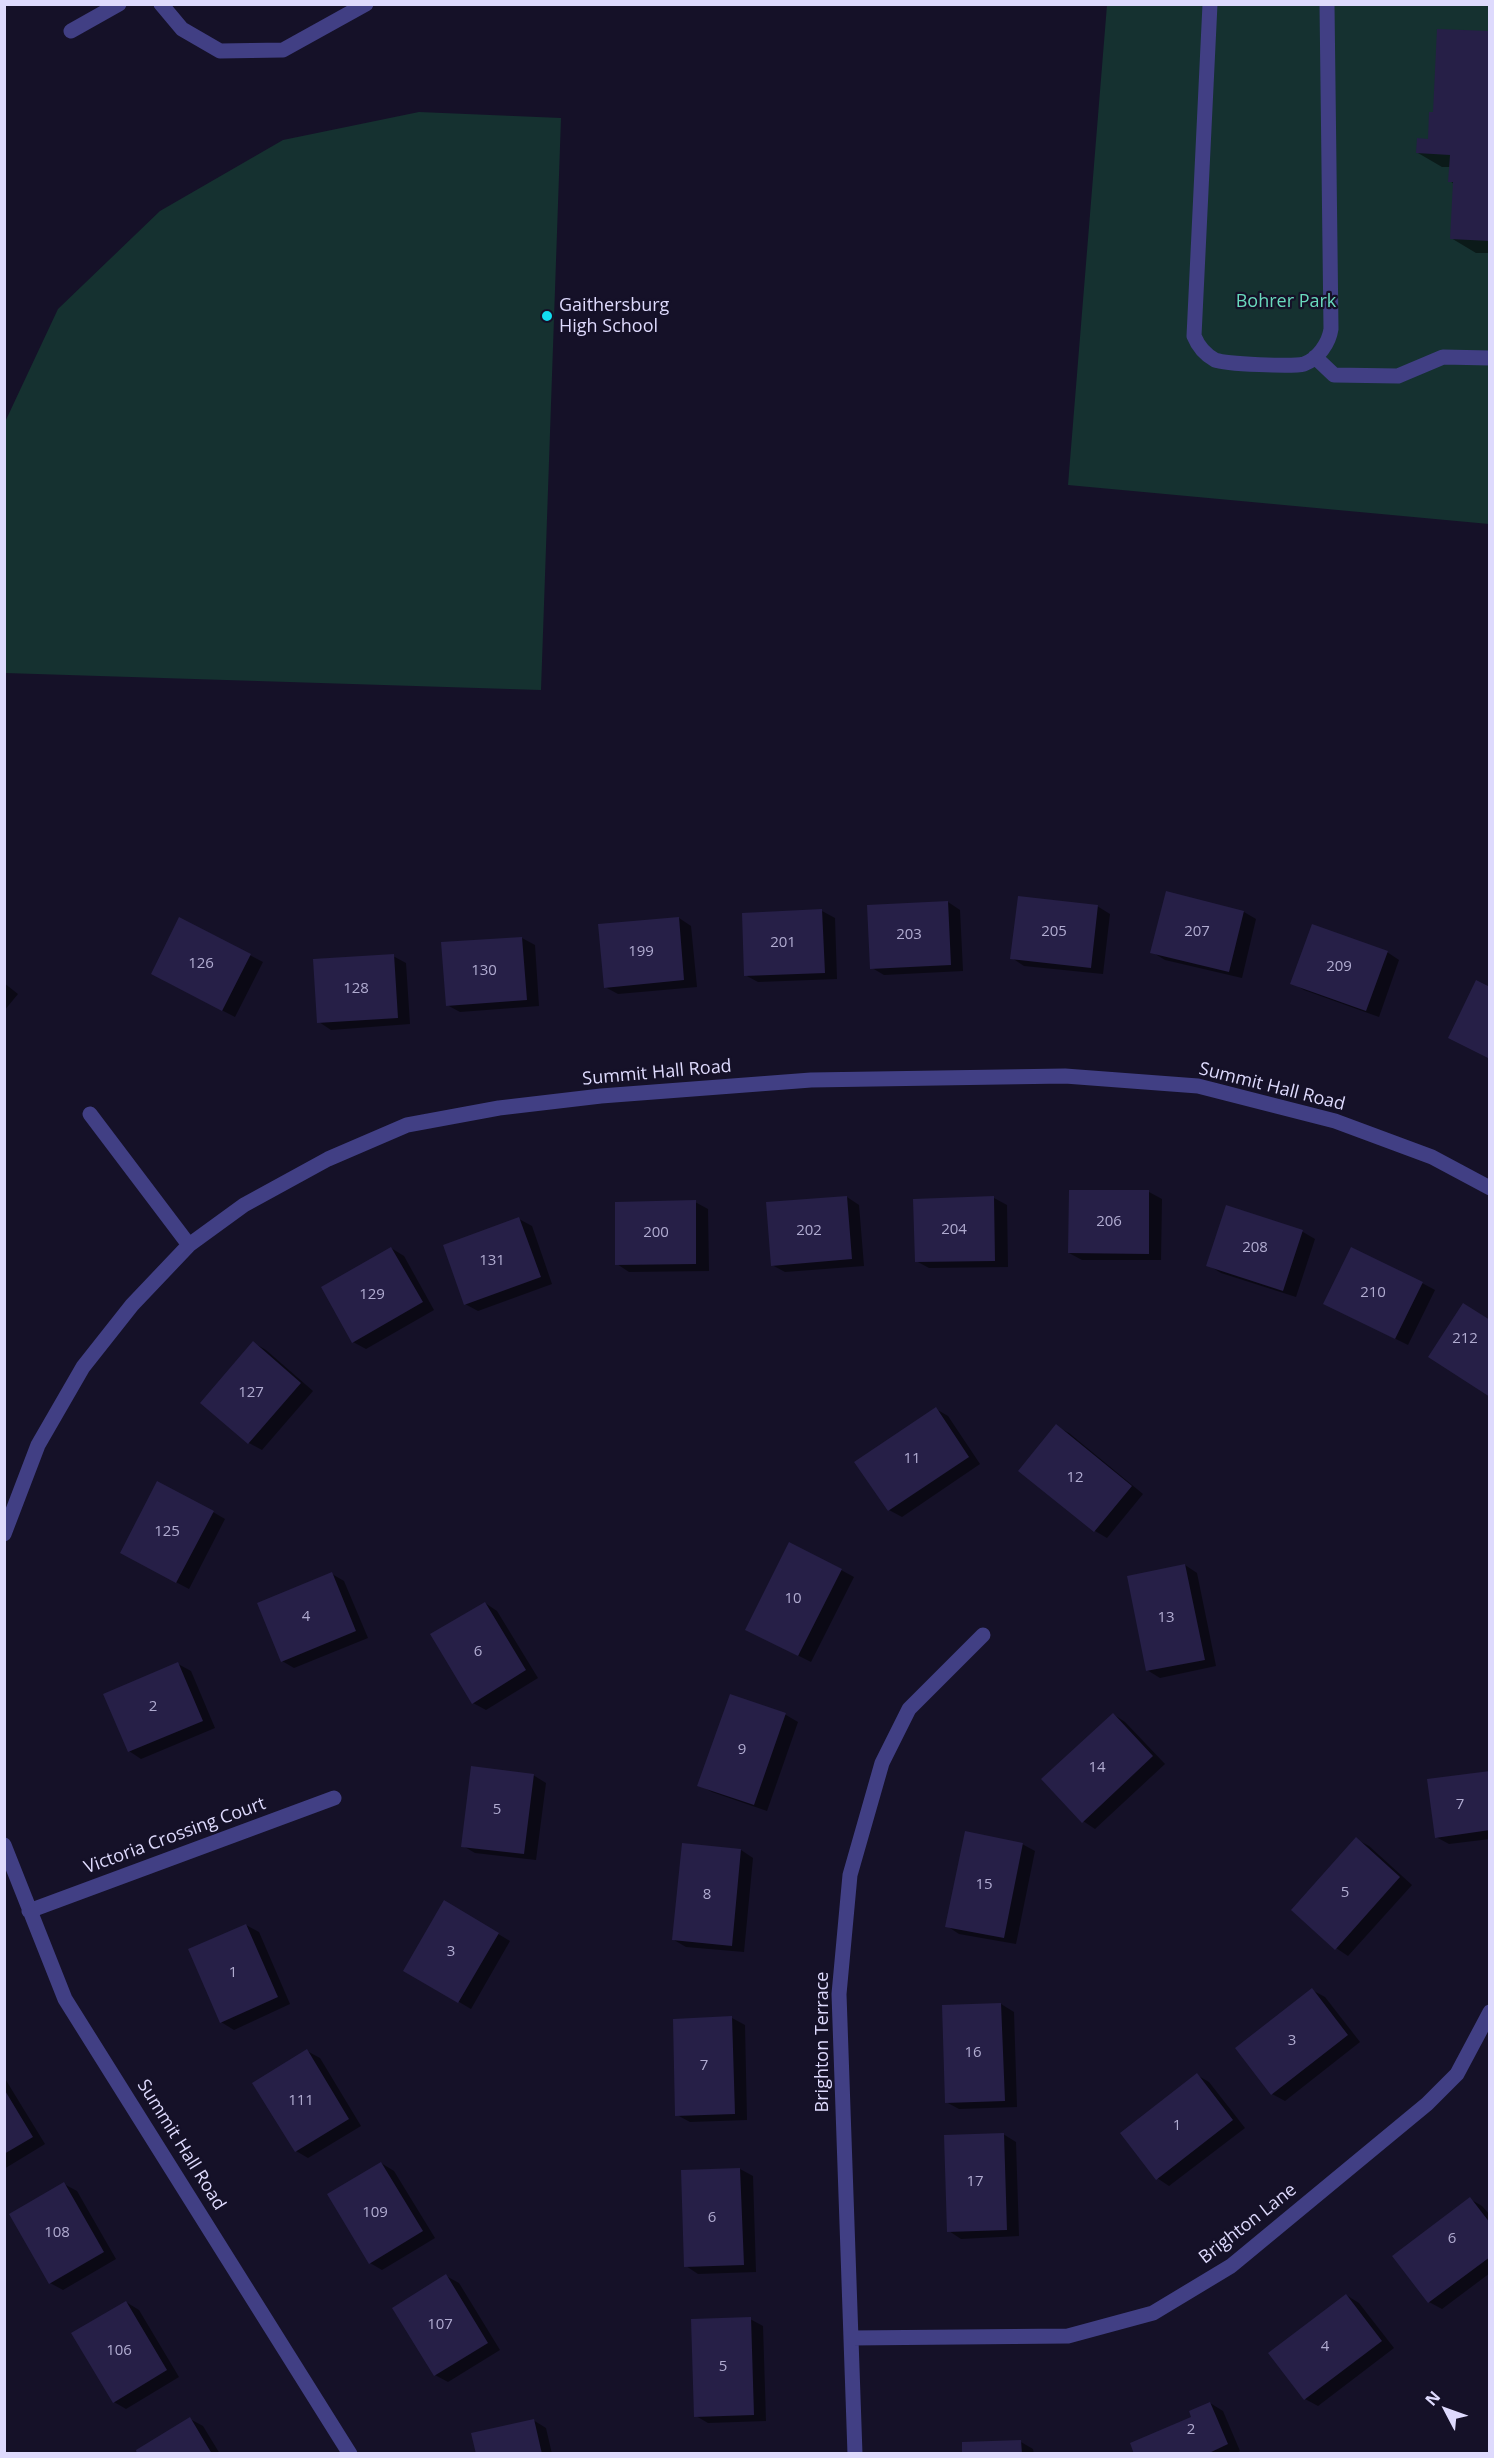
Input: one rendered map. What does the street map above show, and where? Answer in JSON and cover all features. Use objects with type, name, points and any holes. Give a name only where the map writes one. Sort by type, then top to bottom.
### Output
[{"type":"street","points":[[71,32],[119,4]]},
{"type":"street","points":[[161,4],[182,29],[220,51],[283,50],[366,4]]},
{"type":"street","points":[[1210,4],[1194,336],[1207,355],[1223,363],[1296,365],[1315,357],[1327,342],[1331,328],[1327,4]]},
{"type":"street","points":[[1315,357],[1334,375],[1395,376],[1443,357],[1490,358]]},
{"type":"street","name":"Summit Hall Road","points":[[4,1534],[38,1445],[83,1367],[132,1305],[189,1245],[244,1205],[328,1159],[407,1125],[499,1108],[601,1096],[811,1080],[1065,1076],[1198,1086],[1335,1121],[1432,1157],[1490,1188]]},
{"type":"street","points":[[90,1114],[189,1245]]},
{"type":"street","name":"Brighton Terrace","points":[[855,2454],[839,1994],[850,1875],[882,1763],[909,1709],[983,1635]]},
{"type":"street","name":"Victoria Crossing Court","points":[[29,1911],[334,1798]]},
{"type":"street","name":"Summit Hall Road","points":[[4,1845],[65,1999],[350,2454]]},
{"type":"street","name":"Brighton Lane","points":[[851,2338],[1068,2336],[1153,2313],[1231,2266],[1428,2104],[1458,2074],[1490,2012]]},
{"type":"green space","name":"Bohrer Park","points":[[1107,5],[1489,5],[1489,524],[1068,485]]},
{"type":"green space","points":[[419,112],[561,118],[541,690],[5,673],[5,422],[58,309],[160,211],[283,140]]},
{"type":"building","points":[[1437,29],[1490,31],[1490,241],[1450,239],[1453,182],[1448,182],[1450,155],[1416,153],[1417,138],[1428,139],[1429,112],[1433,112]]},
{"type":"building","points":[[1166,891],[1244,911],[1229,972],[1150,953]]},
{"type":"building","points":[[1018,896],[1098,905],[1091,968],[1010,959]]},
{"type":"building","points":[[948,901],[951,965],[870,969],[867,905]]},
{"type":"building","points":[[822,909],[825,973],[744,976],[742,913]]},
{"type":"building","points":[[179,917],[251,954],[222,1011],[151,974]]},
{"type":"building","points":[[679,917],[684,980],[604,988],[598,924]]},
{"type":"building","points":[[1312,924],[1388,951],[1366,1011],[1290,984]]},
{"type":"building","points":[[522,937],[527,1000],[446,1006],[441,942]]},
{"type":"building","points":[[394,954],[398,1018],[317,1023],[313,959]]},
{"type":"building","points":[[1476,980],[1490,987],[1490,1059],[1448,1038]]},
{"type":"building","points":[[1069,1190],[1149,1190],[1149,1254],[1068,1253]]},
{"type":"building","points":[[847,1196],[852,1259],[771,1266],[766,1202]]},
{"type":"building","points":[[994,1196],[995,1261],[915,1262],[913,1199]]},
{"type":"building","points":[[696,1200],[696,1264],[615,1265],[615,1202]]},
{"type":"building","points":[[1226,1205],[1303,1230],[1283,1291],[1206,1266]]},
{"type":"building","points":[[519,1217],[541,1277],[464,1305],[443,1245]]},
{"type":"building","points":[[391,1247],[423,1302],[352,1343],[321,1287]]},
{"type":"building","points":[[1351,1247],[1423,1282],[1395,1339],[1323,1304]]},
{"type":"building","points":[[1463,1303],[1490,1320],[1490,1397],[1428,1357]]},
{"type":"building","points":[[253,1341],[301,1383],[248,1444],[200,1403]]},
{"type":"building","points":[[936,1407],[969,1457],[888,1511],[854,1462]]},
{"type":"building","points":[[1056,1424],[1132,1486],[1094,1532],[1018,1471]]},
{"type":"building","points":[[157,1481],[214,1511],[176,1583],[120,1553]]},
{"type":"building","points":[[789,1542],[842,1569],[798,1656],[745,1630]]},
{"type":"building","points":[[1185,1564],[1205,1660],[1146,1671],[1127,1576]]},
{"type":"building","points":[[332,1572],[356,1631],[281,1662],[257,1603]]},
{"type":"building","points":[[485,1602],[526,1670],[472,1704],[430,1634]]},
{"type":"building","points":[[178,1662],[203,1721],[128,1752],[103,1694]]},
{"type":"building","points":[[730,1694],[786,1713],[754,1805],[697,1786]]},
{"type":"building","points":[[1113,1713],[1153,1756],[1082,1823],[1041,1779]]},
{"type":"building","points":[[471,1766],[534,1774],[524,1854],[461,1847]]},
{"type":"building","points":[[1490,1771],[1490,1830],[1435,1838],[1427,1779]]},
{"type":"building","points":[[965,1831],[1023,1843],[1004,1938],[945,1927]]},
{"type":"building","points":[[1356,1837],[1400,1877],[1335,1950],[1291,1910]]},
{"type":"building","points":[[682,1843],[741,1849],[732,1946],[672,1940]]},
{"type":"building","points":[[444,1900],[499,1933],[458,2003],[403,1971]]},
{"type":"building","points":[[246,1924],[278,1997],[220,2023],[188,1949]]},
{"type":"building","points":[[1312,1988],[1348,2035],[1271,2095],[1235,2048]]},
{"type":"building","points":[[1001,2003],[1005,2101],[945,2103],[942,2005]]},
{"type":"building","points":[[732,2016],[735,2114],[675,2116],[673,2019]]},
{"type":"building","points":[[307,2049],[349,2119],[295,2152],[252,2083]]},
{"type":"building","points":[[1197,2073],[1233,2120],[1156,2180],[1120,2133]]},
{"type":"building","points":[[4,2089],[33,2137],[4,2154]]},
{"type":"building","points":[[1004,2133],[1007,2230],[947,2232],[944,2135]]},
{"type":"building","points":[[381,2162],[423,2231],[369,2264],[327,2194]]},
{"type":"building","points":[[740,2168],[744,2265],[684,2267],[681,2170]]},
{"type":"building","points":[[64,2182],[104,2252],[49,2284],[9,2214]]},
{"type":"building","points":[[1470,2197],[1490,2223],[1490,2257],[1428,2303],[1392,2256]]},
{"type":"building","points":[[446,2274],[488,2343],[434,2376],[392,2308]]},
{"type":"building","points":[[1346,2294],[1382,2341],[1304,2400],[1268,2353]]},
{"type":"building","points":[[126,2301],[167,2370],[113,2403],[71,2333]]},
{"type":"building","points":[[751,2317],[754,2415],[694,2417],[691,2319]]},
{"type":"building","points":[[1210,2402],[1228,2444],[1207,2454],[1134,2454],[1130,2443],[1191,2417],[1189,2411]]},
{"type":"building","points":[[190,2417],[212,2454],[137,2454],[136,2450]]},
{"type":"building","points":[[534,2419],[542,2454],[476,2454],[471,2433]]},
{"type":"building","points":[[1021,2440],[1022,2454],[962,2454],[962,2442]]},
{"type":"place","name":"Gaithersburg High School","points":[[547,316]]}]
